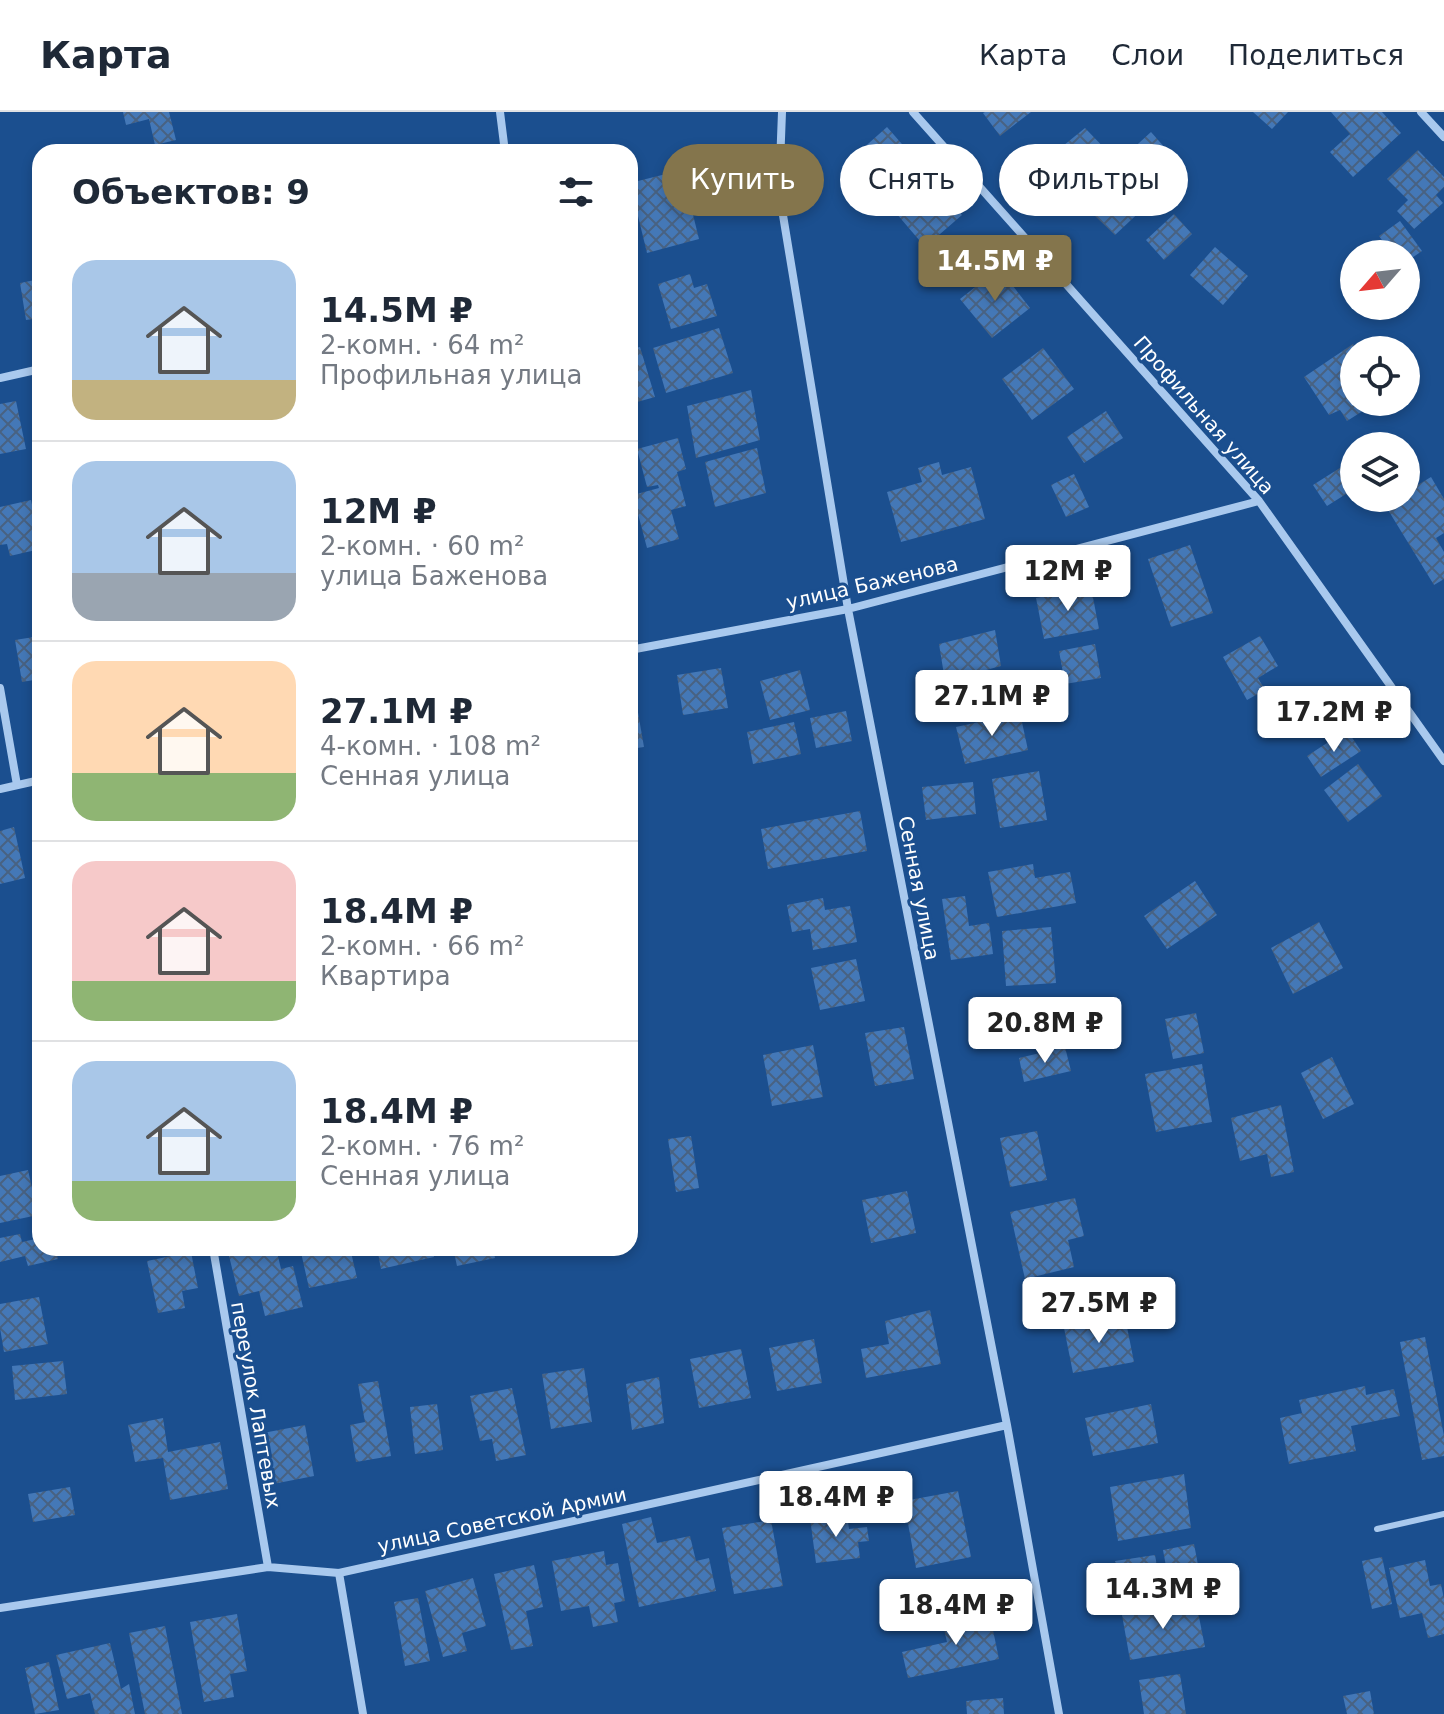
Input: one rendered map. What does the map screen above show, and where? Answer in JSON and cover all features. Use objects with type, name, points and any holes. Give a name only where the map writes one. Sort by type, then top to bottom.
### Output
[{"type":"street","points":[[500,112],[504,144]]},
{"type":"street","name":"Сенная улица","points":[[782,112],[779,191],[848,609],[1007,1425],[1059,1714]]},
{"type":"street","name":"Профильная улица","points":[[913,112],[1259,501],[1444,761]]},
{"type":"street","points":[[1421,112],[1444,137]]},
{"type":"street","points":[[0,378],[32,371]]},
{"type":"street","name":"улица Баженова","points":[[638,648],[848,609],[1259,501]]},
{"type":"street","points":[[0,688],[17,785]]},
{"type":"street","points":[[0,789],[32,782]]},
{"type":"street","name":"переулок Лаптевых","points":[[214,1256],[268,1567]]},
{"type":"street","name":"улица Советской Армии","points":[[0,1608],[268,1567],[339,1573],[1007,1425]]},
{"type":"street","points":[[339,1573],[363,1714]]},
{"type":"lane","points":[[1377,1529],[1444,1514]]},
{"type":"building","points":[[123,112],[169,112],[176,140],[155,144],[149,119],[126,125]]},
{"type":"building","points":[[985,112],[1031,112],[1000,136]]},
{"type":"building","points":[[1253,112],[1288,112],[1272,129]]},
{"type":"building","points":[[1331,112],[1382,112],[1401,133],[1353,177],[1330,152],[1350,134]]},
{"type":"building","points":[[887,127],[902,144],[868,144]]},
{"type":"building","points":[[1085,128],[1100,144],[1065,144]]},
{"type":"building","points":[[1151,132],[1162,144],[1138,144]]},
{"type":"building","points":[[1418,150],[1444,177],[1444,187],[1436,195],[1443,203],[1414,229],[1397,211],[1408,200],[1387,179]]},
{"type":"building","points":[[662,175],[662,216],[693,216],[699,239],[647,253],[638,216],[638,181]]},
{"type":"building","points":[[899,216],[961,216],[925,247]]},
{"type":"building","points":[[1095,216],[1135,216],[1115,235]]},
{"type":"building","points":[[1172,216],[1176,216],[1192,234],[1164,260],[1146,240]]},
{"type":"building","points":[[1400,221],[1414,240],[1382,240],[1379,236]]},
{"type":"building","points":[[1215,247],[1248,276],[1223,305],[1190,275]]},
{"type":"building","points":[[999,268],[1030,308],[992,338],[960,299]]},
{"type":"building","points":[[690,274],[694,288],[707,284],[717,316],[671,329],[658,284]]},
{"type":"building","points":[[32,281],[32,319],[26,320],[20,283]]},
{"type":"building","points":[[719,328],[733,373],[666,393],[653,348]]},
{"type":"building","points":[[638,347],[655,397],[638,402]]},
{"type":"building","points":[[1043,348],[1074,389],[1032,420],[1002,379]]},
{"type":"building","points":[[1340,353],[1340,410],[1329,415],[1304,377]]},
{"type":"building","points":[[751,390],[760,440],[696,458],[687,406]]},
{"type":"building","points":[[16,401],[26,449],[0,454],[0,404]]},
{"type":"building","points":[[1106,411],[1123,438],[1084,463],[1067,437]]},
{"type":"building","points":[[678,438],[686,469],[677,472],[686,506],[671,510],[679,539],[647,548],[638,514],[638,494],[659,488],[658,485],[647,487],[638,449]]},
{"type":"building","points":[[757,448],[766,493],[715,507],[705,462]]},
{"type":"building","points":[[939,462],[942,475],[971,467],[985,519],[901,542],[887,492],[922,482],[918,468]]},
{"type":"building","points":[[1340,468],[1340,498],[1327,506],[1313,485]]},
{"type":"building","points":[[1074,474],[1089,507],[1066,517],[1051,485]]},
{"type":"building","points":[[1431,477],[1444,499],[1444,533],[1436,538],[1444,552],[1444,579],[1434,585],[1389,512],[1420,512],[1420,484]]},
{"type":"building","points":[[31,500],[32,551],[10,556],[7,544],[0,545],[0,507]]},
{"type":"building","points":[[1190,545],[1213,613],[1171,627],[1148,559]]},
{"type":"building","points":[[1091,587],[1099,629],[1044,639],[1036,598]]},
{"type":"building","points":[[995,630],[1001,666],[945,681],[939,644]]},
{"type":"building","points":[[1260,636],[1278,666],[1258,678],[1265,690],[1247,700],[1223,657]]},
{"type":"building","points":[[32,637],[32,680],[22,682],[15,640]]},
{"type":"building","points":[[1095,644],[1101,678],[1065,684],[1059,651]]},
{"type":"building","points":[[721,668],[728,708],[683,715],[677,675]]},
{"type":"building","points":[[800,670],[810,710],[770,720],[760,681]]},
{"type":"building","points":[[846,711],[852,741],[816,748],[810,718]]},
{"type":"building","points":[[638,712],[644,747],[638,748]]},
{"type":"building","points":[[1020,713],[1028,750],[965,764],[956,727]]},
{"type":"building","points":[[794,722],[801,754],[753,764],[747,732]]},
{"type":"building","points":[[1347,730],[1361,751],[1321,777],[1307,756]]},
{"type":"building","points":[[1358,764],[1382,796],[1348,822],[1324,790]]},
{"type":"building","points":[[1039,771],[1047,820],[1000,828],[992,779]]},
{"type":"building","points":[[973,782],[976,814],[926,820],[922,787]]},
{"type":"building","points":[[860,811],[867,851],[768,869],[761,829]]},
{"type":"building","points":[[14,827],[25,878],[0,884],[0,831]]},
{"type":"building","points":[[1033,864],[1035,878],[1070,872],[1076,903],[997,917],[988,872]]},
{"type":"building","points":[[1195,881],[1217,915],[1167,949],[1144,916]]},
{"type":"building","points":[[965,896],[969,926],[989,923],[993,954],[951,960],[942,899]]},
{"type":"building","points":[[823,898],[825,910],[850,906],[857,942],[813,950],[810,929],[792,932],[787,905]]},
{"type":"building","points":[[1319,922],[1343,968],[1293,994],[1271,948]]},
{"type":"building","points":[[1051,927],[1056,983],[1006,986],[1002,931]]},
{"type":"building","points":[[856,959],[865,1001],[820,1010],[811,968]]},
{"type":"building","points":[[1196,1013],[1204,1053],[1173,1059],[1165,1019]]},
{"type":"building","points":[[904,1027],[914,1079],[875,1086],[865,1033]]},
{"type":"building","points":[[813,1045],[823,1097],[772,1106],[763,1055]]},
{"type":"building","points":[[1065,1047],[1071,1071],[1024,1082],[1019,1058]]},
{"type":"building","points":[[1332,1057],[1354,1104],[1323,1119],[1301,1073]]},
{"type":"building","points":[[1202,1064],[1212,1122],[1156,1132],[1145,1074]]},
{"type":"building","points":[[1281,1105],[1294,1172],[1271,1177],[1267,1154],[1240,1161],[1231,1118]]},
{"type":"building","points":[[1037,1131],[1047,1180],[1010,1187],[1000,1138]]},
{"type":"building","points":[[691,1136],[699,1188],[676,1192],[668,1139]]},
{"type":"building","points":[[28,1170],[32,1188],[32,1216],[0,1223],[0,1176]]},
{"type":"building","points":[[907,1191],[916,1233],[871,1243],[862,1200]]},
{"type":"building","points":[[1075,1198],[1084,1236],[1068,1240],[1074,1267],[1025,1279],[1010,1212]]},
{"type":"building","points":[[20,1234],[22,1242],[32,1240],[32,1256],[57,1256],[58,1259],[28,1266],[25,1256],[0,1262],[0,1238]]},
{"type":"building","points":[[192,1256],[198,1288],[182,1291],[185,1308],[158,1313],[147,1261]]},
{"type":"building","points":[[229,1256],[278,1256],[281,1269],[293,1266],[303,1307],[265,1316],[259,1291],[239,1296]]},
{"type":"building","points":[[302,1256],[352,1256],[357,1278],[309,1288]]},
{"type":"building","points":[[379,1256],[434,1256],[434,1257],[381,1269]]},
{"type":"building","points":[[455,1256],[495,1256],[495,1258],[457,1266]]},
{"type":"building","points":[[39,1297],[48,1344],[4,1352],[0,1304]]},
{"type":"building","points":[[930,1310],[941,1364],[866,1378],[861,1349],[889,1344],[885,1321]]},
{"type":"building","points":[[1125,1317],[1134,1362],[1073,1373],[1064,1328]]},
{"type":"building","points":[[1425,1337],[1444,1436],[1444,1456],[1422,1460],[1400,1342]]},
{"type":"building","points":[[814,1339],[822,1383],[777,1391],[769,1348]]},
{"type":"building","points":[[741,1349],[751,1398],[699,1408],[690,1359]]},
{"type":"building","points":[[63,1361],[67,1394],[15,1400],[12,1366]]},
{"type":"building","points":[[584,1368],[592,1422],[551,1429],[542,1374]]},
{"type":"building","points":[[659,1377],[664,1423],[632,1430],[626,1384]]},
{"type":"building","points":[[378,1381],[391,1456],[356,1462],[350,1425],[365,1422],[358,1384]]},
{"type":"building","points":[[1365,1386],[1366,1395],[1394,1389],[1400,1416],[1351,1426],[1356,1451],[1289,1464],[1280,1418],[1302,1413],[1299,1400]]},
{"type":"building","points":[[512,1388],[526,1455],[496,1461],[492,1439],[480,1441],[470,1396]]},
{"type":"building","points":[[437,1404],[443,1450],[415,1454],[410,1407]]},
{"type":"building","points":[[1151,1404],[1158,1443],[1093,1456],[1085,1418]]},
{"type":"building","points":[[163,1418],[168,1452],[220,1442],[228,1489],[170,1500],[163,1458],[135,1462],[128,1425]]},
{"type":"building","points":[[305,1425],[314,1476],[273,1484],[263,1433]]},
{"type":"building","points":[[1184,1474],[1191,1528],[1118,1541],[1110,1487]]},
{"type":"building","points":[[70,1487],[75,1515],[33,1522],[28,1494]]},
{"type":"building","points":[[958,1491],[971,1557],[916,1568],[904,1501]]},
{"type":"building","points":[[847,1514],[849,1529],[867,1527],[869,1541],[858,1542],[860,1558],[816,1563],[810,1518]]},
{"type":"building","points":[[651,1517],[657,1543],[690,1536],[696,1561],[709,1558],[716,1591],[639,1607],[622,1524]]},
{"type":"building","points":[[771,1520],[783,1586],[734,1594],[722,1528]]},
{"type":"building","points":[[1194,1544],[1199,1570],[1168,1577],[1163,1550]]},
{"type":"building","points":[[604,1551],[606,1565],[618,1563],[625,1601],[614,1603],[618,1622],[593,1627],[589,1606],[561,1611],[552,1561]]},
{"type":"building","points":[[1155,1555],[1161,1589],[1121,1596],[1115,1561]]},
{"type":"building","points":[[1382,1557],[1392,1604],[1372,1609],[1362,1561]]},
{"type":"building","points":[[1425,1560],[1430,1586],[1441,1584],[1444,1599],[1444,1634],[1428,1638],[1422,1613],[1400,1618],[1389,1568]]},
{"type":"building","points":[[534,1565],[543,1607],[526,1611],[533,1646],[511,1650],[494,1574]]},
{"type":"building","points":[[473,1578],[486,1626],[462,1633],[467,1651],[443,1657],[425,1591]]},
{"type":"building","points":[[418,1598],[430,1661],[405,1666],[394,1602]]},
{"type":"building","points":[[1196,1602],[1205,1647],[1130,1660],[1122,1615]]},
{"type":"building","points":[[989,1611],[999,1659],[908,1678],[902,1652],[947,1642],[942,1621]]},
{"type":"building","points":[[237,1614],[247,1671],[230,1674],[234,1697],[204,1702],[190,1622]]},
{"type":"building","points":[[165,1626],[182,1714],[145,1714],[129,1633]]},
{"type":"building","points":[[110,1643],[121,1689],[129,1684],[135,1714],[95,1714],[90,1693],[67,1699],[56,1655]]},
{"type":"building","points":[[49,1662],[59,1710],[35,1714],[25,1668]]},
{"type":"building","points":[[1180,1674],[1186,1714],[1144,1714],[1139,1680]]},
{"type":"building","points":[[1370,1691],[1374,1714],[1347,1714],[1343,1696]]},
{"type":"building","points":[[1003,1698],[1004,1714],[967,1714],[966,1701]]}]
